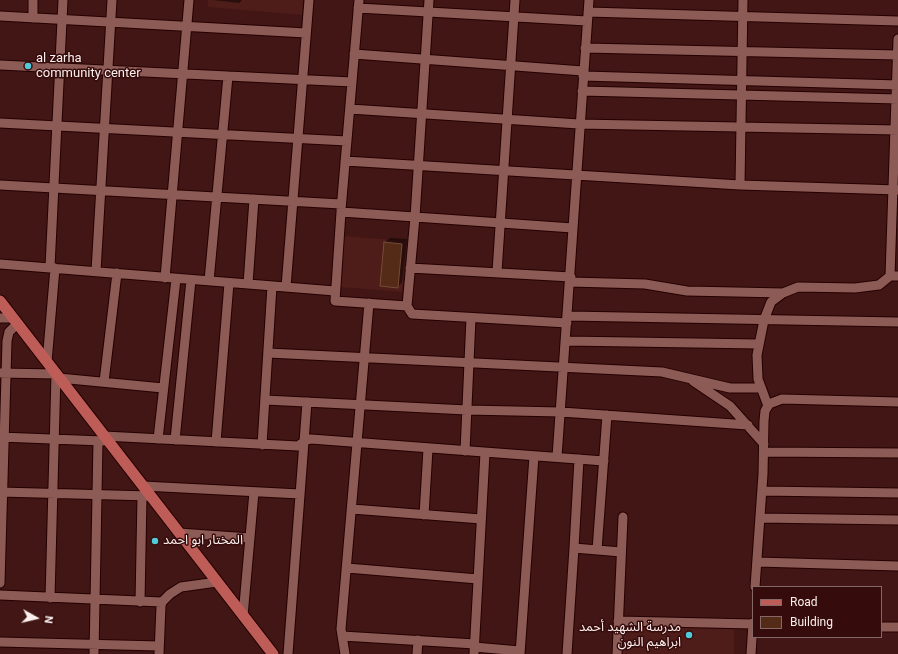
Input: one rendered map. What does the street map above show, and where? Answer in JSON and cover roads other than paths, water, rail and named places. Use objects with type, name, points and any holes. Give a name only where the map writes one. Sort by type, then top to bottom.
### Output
[{"type":"main road","points":[[0,301],[58,376],[103,439],[145,493],[179,533],[273,654]]},
{"type":"street","points":[[33,18],[34,0]]},
{"type":"street","points":[[47,362],[63,0]]},
{"type":"street","points":[[96,272],[112,0]]},
{"type":"street","points":[[165,278],[189,0]]},
{"type":"street","points":[[286,287],[309,0]]},
{"type":"street","points":[[429,0],[407,306],[412,314],[471,318],[898,322]]},
{"type":"street","points":[[496,272],[508,120],[515,0]]},
{"type":"street","points":[[557,458],[568,319],[579,124],[589,0]]},
{"type":"street","points":[[740,184],[743,52],[742,0]]},
{"type":"street","points":[[407,306],[335,301],[341,208],[359,4],[428,12],[514,17],[743,17],[898,21]]},
{"type":"street","points":[[0,16],[306,33]]},
{"type":"street","points":[[768,406],[758,380],[757,361],[764,320],[771,302],[783,293],[798,287],[855,288],[879,286],[894,276],[898,39]]},
{"type":"street","points":[[585,48],[898,55]]},
{"type":"street","points":[[354,54],[583,73],[742,81],[897,85]]},
{"type":"street","points":[[0,65],[352,82]]},
{"type":"street","points":[[209,281],[228,76]]},
{"type":"street","points":[[582,91],[897,99]]},
{"type":"street","points":[[350,109],[579,124],[897,130]]},
{"type":"street","points":[[0,123],[347,141]]},
{"type":"street","points":[[345,161],[740,184],[896,190]]},
{"type":"street","points":[[0,186],[293,201],[414,217],[573,228]]},
{"type":"street","points":[[248,284],[254,199]]},
{"type":"street","points":[[0,264],[335,291]]},
{"type":"street","points":[[410,268],[496,272],[570,280],[645,284],[687,291],[783,293]]},
{"type":"street","points":[[104,382],[117,273]]},
{"type":"street","points":[[158,439],[176,279]]},
{"type":"street","points":[[175,440],[191,280]]},
{"type":"street","points":[[216,442],[229,283]]},
{"type":"street","points":[[262,445],[272,286]]},
{"type":"street","points":[[345,654],[341,621],[347,568],[369,303]]},
{"type":"street","points":[[0,318],[16,321],[9,332],[3,373],[0,583]]},
{"type":"street","points":[[465,451],[471,318]]},
{"type":"street","points":[[566,341],[759,344]]},
{"type":"street","points":[[268,354],[662,372],[730,388],[761,388]]},
{"type":"street","points":[[3,373],[58,376],[163,388]]},
{"type":"street","points":[[50,598],[54,439],[58,376]]},
{"type":"street","points":[[687,378],[730,406],[748,424],[764,448]]},
{"type":"street","points":[[755,586],[762,491],[764,421],[768,406],[773,401],[782,399],[898,402]]},
{"type":"street","points":[[265,400],[467,410],[561,412],[748,424]]},
{"type":"street","points":[[288,654],[307,402]]},
{"type":"street","points":[[597,550],[607,415]]},
{"type":"street","points":[[2,437],[54,439],[158,439],[298,446],[311,439],[428,449],[604,461]]},
{"type":"street","points":[[94,654],[97,495],[103,439]]},
{"type":"street","points":[[764,448],[898,453]]},
{"type":"street","points":[[424,515],[428,449]]},
{"type":"street","points":[[474,648],[485,453]]},
{"type":"street","points":[[342,636],[418,640],[474,648],[520,652],[534,456]]},
{"type":"street","points":[[567,654],[580,459]]},
{"type":"street","points":[[762,491],[898,494]]},
{"type":"street","points":[[1,492],[97,495],[254,492],[300,494]]},
{"type":"street","points":[[243,616],[254,492]]},
{"type":"street","points":[[140,602],[145,493]]},
{"type":"street","points":[[352,509],[481,519]]},
{"type":"street","points":[[617,654],[621,552],[624,517]]},
{"type":"street","points":[[760,518],[898,520]]},
{"type":"street","points":[[179,533],[250,538]]},
{"type":"street","points":[[574,548],[621,552]]},
{"type":"street","points":[[757,562],[898,566]]},
{"type":"street","points":[[347,568],[478,579]]},
{"type":"street","points":[[0,642],[94,644],[159,650],[162,602],[170,594],[181,587],[217,582]]},
{"type":"street","points":[[0,595],[162,602]]},
{"type":"street","points":[[618,621],[752,624]]},
{"type":"street","points":[[882,626],[898,627]]},
{"type":"street","points":[[751,654],[752,638]]},
{"type":"street","points":[[417,654],[418,640]]},
{"type":"place","name":"al zarha community center","points":[[28,66]]},
{"type":"place","name":"المختار ابو احمد","points":[[155,541]]},
{"type":"place","name":"مدرسة الشهيد أحمد ابراهيم النون","points":[[689,635]]}]
